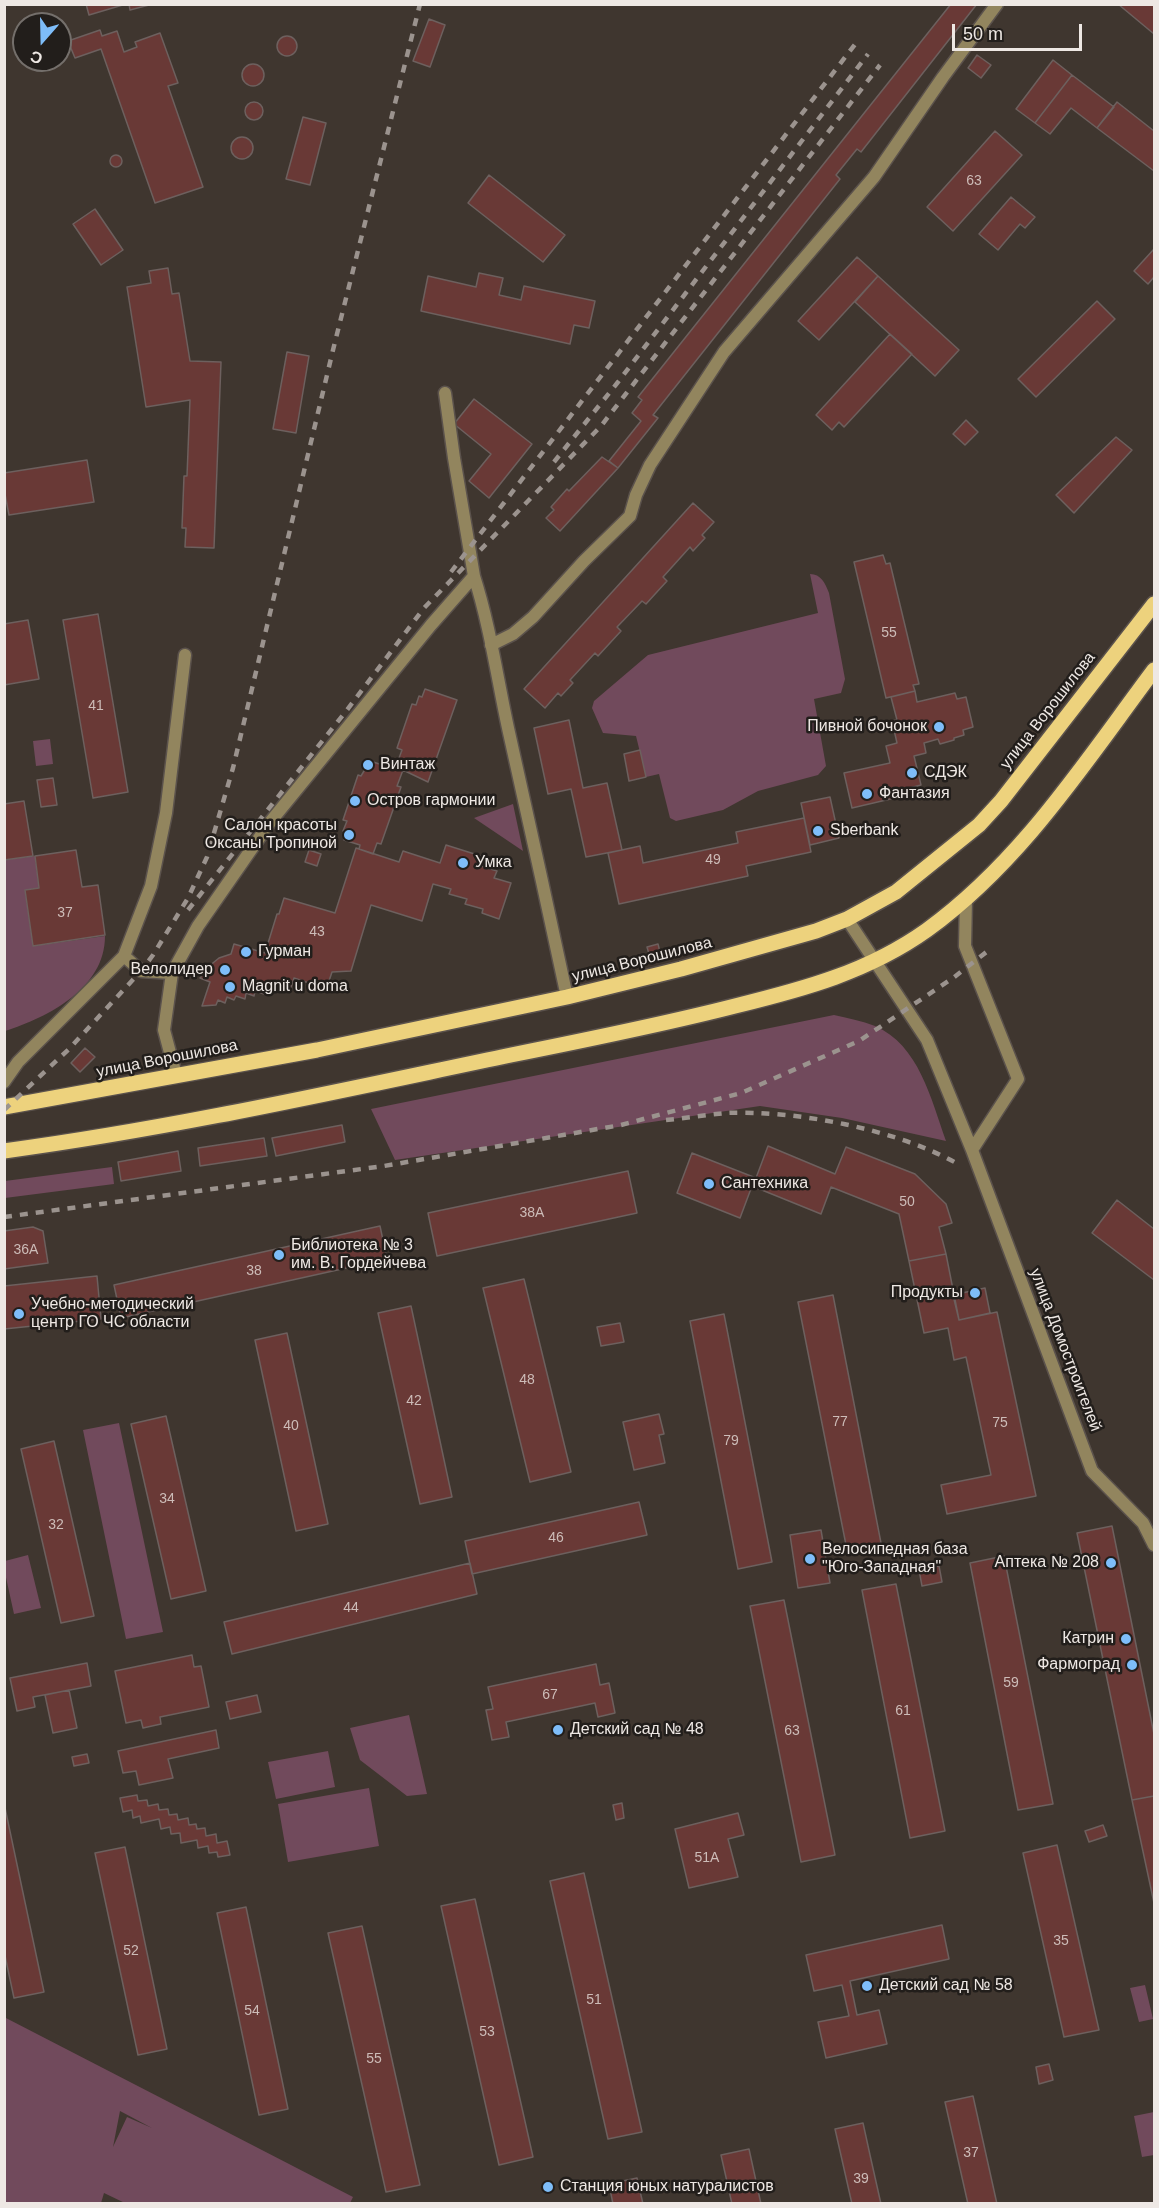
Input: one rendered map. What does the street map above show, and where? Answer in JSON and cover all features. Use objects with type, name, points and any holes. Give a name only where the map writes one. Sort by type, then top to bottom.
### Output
[{"type":"main road","name":"улица Ворошилова","points":[[4,1107],[317,1050],[567,997],[704,963],[847,920],[896,892],[979,825],[1155,604]]},
{"type":"main road","points":[[4,1151],[91,1139],[334,1092],[692,1017],[797,991],[837,978],[875,962],[926,931],[991,876],[1036,827],[1155,670]]},
{"type":"street","points":[[491,645],[513,634],[533,617],[584,561],[630,516],[636,495],[650,465],[724,352],[874,177],[997,4]]},
{"type":"street","points":[[445,393],[474,576],[486,613],[567,997]]},
{"type":"street","points":[[176,1075],[164,1030],[172,973],[198,926],[272,821],[431,625],[474,576]]},
{"type":"street","points":[[4,1082],[18,1062],[124,956],[151,886],[166,813],[185,655]]},
{"type":"street","points":[[966,899],[965,946],[1018,1079],[972,1150]]},
{"type":"street","name":"улица Домостроителей","points":[[847,920],[927,1040],[972,1150],[1092,1471],[1143,1523],[1155,1545]]},
{"type":"street","points":[[124,956],[141,971],[172,973]]},
{"type":"shaded area","points":[[810,574],[820,577],[829,593],[845,679],[841,693],[814,699],[826,766],[818,775],[758,791],[723,810],[676,821],[670,818],[659,774],[646,777],[636,736],[603,733],[592,708],[594,701],[648,655],[818,613]]},
{"type":"shaded area","points":[[50,739],[53,764],[36,766],[33,741]]},
{"type":"shaded area","points":[[513,804],[523,851],[474,818]]},
{"type":"shaded area","points":[[35,856],[39,888],[25,890],[33,946],[105,936],[103,954],[96,971],[72,998],[39,1018],[5,1031],[4,860]]},
{"type":"shaded area","points":[[834,1015],[875,1026],[903,1046],[929,1091],[946,1141],[842,1118],[760,1106],[395,1160],[371,1109]]},
{"type":"shaded area","points":[[112,1167],[114,1184],[5,1198],[5,1181]]},
{"type":"shaded area","points":[[119,1423],[163,1632],[126,1639],[83,1430]]},
{"type":"shaded area","points":[[28,1555],[41,1608],[14,1614],[5,1573],[5,1561]]},
{"type":"shaded area","points":[[409,1715],[427,1794],[407,1796],[360,1760],[350,1728]]},
{"type":"shaded area","points":[[328,1751],[335,1787],[276,1799],[268,1762]]},
{"type":"shaded area","points":[[369,1788],[379,1846],[288,1862],[278,1804]]},
{"type":"shaded area","points":[[1145,1985],[1153,2019],[1139,2022],[1130,1988]]},
{"type":"shaded area","points":[[4,2017],[353,2197],[350,2203],[127,2204],[104,2193],[101,2203],[5,2203]],"holes":[[[120,2111],[152,2128],[127,2117],[113,2147]]]},
{"type":"shaded area","points":[[1154,2112],[1154,2155],[1142,2157],[1134,2116]]},
{"type":"building","points":[[86,4],[126,4],[89,15]]},
{"type":"building","points":[[129,4],[149,4],[149,5],[130,10]]},
{"type":"building","points":[[951,4],[977,4],[861,152],[857,149],[836,175],[840,179],[653,415],[658,418],[618,468],[609,461],[641,421],[632,413],[642,400],[638,397]]},
{"type":"building","points":[[1118,4],[1154,4],[1154,34]]},
{"type":"building","points":[[429,19],[445,25],[430,67],[413,61]]},
{"type":"building","points":[[100,30],[102,36],[117,31],[124,52],[137,47],[135,42],[160,33],[178,83],[168,86],[203,187],[155,203],[101,49],[75,58],[72,40]]},
{"type":"building","points":[[283,36],[291,36],[297,42],[297,50],[291,56],[283,56],[277,50],[277,42]]},
{"type":"building","points":[[977,55],[991,65],[981,78],[968,68]]},
{"type":"building","points":[[1053,60],[1072,75],[1035,123],[1016,109]]},
{"type":"building","points":[[253,64],[261,67],[264,75],[261,83],[253,86],[245,83],[242,75],[245,67]]},
{"type":"building","points":[[1072,75],[1114,107],[1097,128],[1071,108],[1050,134],[1035,123]]},
{"type":"building","points":[[250,102],[258,102],[263,107],[261,118],[250,120],[245,115],[245,107]]},
{"type":"building","points":[[1117,102],[1154,131],[1154,171],[1097,128]]},
{"type":"building","points":[[303,117],[326,123],[310,185],[286,179]]},
{"type":"building","points":[[995,131],[1022,155],[953,231],[927,207]]},
{"type":"building","points":[[242,137],[250,140],[253,148],[250,156],[242,159],[234,156],[231,148],[234,140]]},
{"type":"building","points":[[116,155],[122,161],[116,167],[110,161]]},
{"type":"building","points":[[489,175],[565,235],[543,262],[468,203]]},
{"type":"building","points":[[1011,197],[1035,217],[1025,228],[1020,224],[998,250],[979,234]]},
{"type":"building","points":[[95,209],[123,250],[101,265],[73,224]]},
{"type":"building","points":[[1154,249],[1154,277],[1148,284],[1134,271]]},
{"type":"building","points":[[857,257],[878,276],[819,340],[798,321]]},
{"type":"building","points":[[168,268],[172,294],[179,293],[190,361],[221,362],[214,548],[185,547],[186,528],[182,528],[190,400],[146,407],[127,287],[151,283],[149,271]]},
{"type":"building","points":[[479,273],[503,278],[499,295],[521,300],[524,286],[595,301],[589,328],[574,325],[570,344],[421,311],[428,276],[476,287]]},
{"type":"building","points":[[878,276],[959,350],[935,376],[855,302]]},
{"type":"building","points":[[1097,301],[1115,319],[1036,397],[1018,379]]},
{"type":"building","points":[[890,334],[912,354],[844,427],[839,422],[832,430],[816,415]]},
{"type":"building","points":[[287,352],[309,356],[296,433],[273,429]]},
{"type":"building","points":[[474,399],[532,444],[489,498],[469,481],[491,454],[454,424]]},
{"type":"building","points":[[966,420],[978,432],[965,445],[953,434]]},
{"type":"building","points":[[1116,437],[1132,450],[1074,513],[1056,495]]},
{"type":"building","points":[[602,457],[618,468],[560,531],[546,518],[554,510],[551,507]]},
{"type":"building","points":[[87,460],[94,502],[9,515],[4,489],[4,473]]},
{"type":"building","points":[[693,503],[714,522],[702,535],[705,538],[693,551],[690,547],[663,577],[667,581],[646,604],[642,601],[617,627],[621,631],[598,656],[595,653],[570,680],[573,683],[561,696],[558,693],[545,708],[524,689]]},
{"type":"building","points":[[883,555],[886,564],[890,563],[919,684],[913,685],[915,691],[886,698],[854,562]]},
{"type":"building","points":[[98,614],[128,792],[93,798],[63,620]]},
{"type":"building","points":[[28,620],[39,679],[4,685],[4,624]]},
{"type":"building","points":[[425,689],[457,700],[428,782],[403,770],[397,786],[401,787],[381,844],[377,843],[373,854],[359,849],[360,845],[344,840],[347,832],[343,831],[347,821],[343,820],[358,775],[361,776],[370,761],[395,769],[402,750],[397,748],[412,704],[416,705]]},
{"type":"building","points":[[915,691],[917,702],[955,693],[957,699],[966,697],[973,727],[963,730],[964,735],[954,740],[940,744],[938,739],[924,743],[926,753],[914,756],[921,785],[898,791],[899,797],[852,808],[844,773],[890,763],[886,746],[897,743],[892,721],[897,720],[891,697]]},
{"type":"building","points":[[569,720],[583,788],[607,783],[622,850],[586,857],[571,789],[548,794],[534,728]]},
{"type":"building","points":[[640,750],[646,777],[629,781],[624,754]]},
{"type":"building","points":[[53,778],[57,805],[41,807],[37,780]]},
{"type":"building","points":[[830,797],[839,838],[810,845],[801,803]]},
{"type":"building","points":[[24,801],[33,856],[4,860],[4,804]]},
{"type":"building","points":[[804,818],[811,852],[746,866],[748,876],[619,904],[608,853],[640,846],[643,863],[738,843],[736,832]]},
{"type":"building","points":[[446,845],[484,857],[481,866],[497,871],[494,878],[511,883],[499,919],[482,913],[483,909],[465,904],[467,899],[449,894],[451,889],[433,884],[422,921],[371,905],[351,971],[332,972],[329,981],[315,985],[294,978],[291,987],[284,985],[282,989],[274,987],[272,992],[265,989],[264,994],[255,991],[254,996],[246,993],[245,999],[236,996],[234,1000],[227,997],[225,1003],[218,1000],[216,1005],[202,1006],[210,982],[200,978],[208,967],[219,958],[231,954],[234,944],[265,953],[284,898],[335,913],[356,848],[399,862],[403,851],[440,863]]},
{"type":"building","points":[[76,850],[82,887],[98,885],[105,935],[33,946],[25,890],[39,888],[35,856]]},
{"type":"building","points":[[309,850],[321,854],[317,866],[305,862]]},
{"type":"building","points":[[658,944],[660,952],[649,954],[647,947]]},
{"type":"building","points":[[85,1048],[95,1057],[80,1072],[71,1063]]},
{"type":"building","points":[[342,1125],[345,1142],[276,1156],[272,1138]]},
{"type":"building","points":[[264,1138],[267,1156],[200,1166],[198,1148]]},
{"type":"building","points":[[768,1146],[835,1174],[846,1147],[915,1174],[946,1204],[952,1223],[939,1227],[946,1254],[909,1261],[899,1214],[831,1187],[821,1214],[752,1186],[740,1218],[677,1193],[692,1153],[756,1178]]},
{"type":"building","points":[[178,1151],[181,1171],[121,1181],[118,1162]]},
{"type":"building","points":[[628,1171],[637,1213],[437,1256],[428,1213]]},
{"type":"building","points":[[1117,1200],[1154,1229],[1154,1280],[1092,1233]]},
{"type":"building","points":[[380,1226],[387,1259],[121,1318],[114,1285]]},
{"type":"building","points":[[33,1227],[43,1231],[48,1263],[4,1269],[4,1231]]},
{"type":"building","points":[[946,1254],[959,1320],[997,1312],[1036,1496],[947,1514],[941,1485],[991,1475],[966,1357],[954,1360],[948,1328],[924,1333],[909,1261]]},
{"type":"building","points":[[97,1276],[101,1319],[4,1329],[4,1286]]},
{"type":"building","points":[[524,1279],[571,1472],[530,1482],[483,1288]]},
{"type":"building","points":[[985,1288],[990,1313],[959,1320],[953,1295]]},
{"type":"building","points":[[833,1295],[881,1543],[847,1550],[798,1302]]},
{"type":"building","points":[[411,1306],[452,1497],[420,1504],[378,1313]]},
{"type":"building","points":[[724,1314],[772,1562],[738,1569],[690,1321]]},
{"type":"building","points":[[620,1323],[624,1342],[601,1346],[597,1327]]},
{"type":"building","points":[[287,1333],[328,1524],[296,1531],[255,1340]]},
{"type":"building","points":[[659,1414],[664,1434],[659,1435],[665,1463],[634,1470],[623,1422]]},
{"type":"building","points":[[166,1416],[206,1591],[171,1599],[131,1424]]},
{"type":"building","points":[[54,1441],[94,1616],[61,1623],[21,1449]]},
{"type":"building","points":[[639,1502],[647,1535],[472,1574],[465,1541]]},
{"type":"building","points":[[1112,1526],[1154,1734],[1154,1796],[1132,1800],[1077,1533]]},
{"type":"building","name":"Велосипедная база \"Юго-Западная\"","points":[[821,1530],[830,1583],[798,1588],[790,1535]]},
{"type":"building","points":[[1004,1556],[1053,1804],[1018,1810],[970,1563]]},
{"type":"building","points":[[470,1563],[477,1594],[232,1654],[224,1622]]},
{"type":"building","points":[[939,1566],[942,1582],[922,1586],[919,1570]]},
{"type":"building","points":[[896,1584],[945,1831],[910,1838],[862,1590]]},
{"type":"building","points":[[784,1600],[835,1855],[801,1862],[750,1606]]},
{"type":"building","points":[[192,1655],[194,1667],[201,1666],[209,1707],[160,1717],[161,1724],[143,1728],[141,1720],[126,1723],[115,1671]]},
{"type":"building","points":[[87,1663],[91,1686],[33,1697],[35,1707],[17,1711],[10,1678]]},
{"type":"building","points":[[596,1664],[600,1685],[609,1683],[615,1713],[598,1717],[595,1703],[506,1722],[509,1737],[492,1740],[486,1710],[493,1709],[488,1687]]},
{"type":"building","points":[[69,1690],[77,1728],[53,1733],[45,1695]]},
{"type":"building","points":[[257,1695],[261,1712],[230,1719],[226,1702]]},
{"type":"building","points":[[216,1730],[219,1748],[168,1759],[173,1778],[139,1785],[136,1771],[123,1773],[118,1751]]},
{"type":"building","points":[[87,1754],[89,1763],[74,1766],[72,1757]]},
{"type":"building","points":[[137,1795],[138,1801],[147,1800],[148,1806],[158,1804],[159,1810],[168,1809],[169,1815],[177,1814],[178,1820],[188,1818],[189,1825],[196,1824],[197,1829],[205,1828],[206,1836],[216,1834],[217,1843],[227,1841],[230,1855],[218,1857],[217,1852],[209,1853],[208,1846],[198,1848],[197,1840],[181,1843],[180,1833],[171,1834],[170,1827],[161,1829],[159,1819],[141,1823],[140,1816],[133,1818],[132,1810],[123,1812],[120,1798]]},
{"type":"building","points":[[1154,1796],[1154,1903],[1132,1800]]},
{"type":"building","points":[[4,1803],[44,1992],[14,1998],[4,1951]]},
{"type":"building","points":[[622,1803],[624,1818],[616,1820],[613,1805]]},
{"type":"building","points":[[738,1813],[744,1835],[728,1839],[738,1877],[689,1888],[675,1829]]},
{"type":"building","points":[[1103,1825],[1107,1836],[1089,1842],[1085,1831]]},
{"type":"building","points":[[1057,1845],[1099,2030],[1064,2037],[1023,1853]]},
{"type":"building","points":[[125,1847],[167,2049],[138,2055],[95,1853]]},
{"type":"building","points":[[584,1873],[642,2132],[608,2139],[550,1881]]},
{"type":"building","points":[[475,1899],[533,2157],[499,2165],[441,1906]]},
{"type":"building","points":[[246,1907],[288,2109],[259,2115],[217,1913]]},
{"type":"building","points":[[942,1925],[949,1959],[850,1981],[857,2015],[879,2010],[887,2044],[826,2058],[818,2022],[849,2016],[842,1985],[814,1991],[806,1955]]},
{"type":"building","points":[[362,1926],[420,2185],[386,2192],[328,1933]]},
{"type":"building","points":[[1049,2064],[1053,2080],[1039,2084],[1036,2067]]},
{"type":"building","points":[[973,2096],[997,2204],[968,2204],[945,2102]]},
{"type":"building","points":[[863,2123],[881,2204],[852,2204],[835,2129]]},
{"type":"building","points":[[749,2149],[761,2204],[732,2204],[721,2155]]},
{"type":"building","points":[[637,2178],[643,2204],[613,2204],[609,2184]]},
{"type":"railway","points":[[4,1110],[69,1049],[141,971],[188,898],[207,857],[233,768],[333,350],[420,4]]},
{"type":"railway","points":[[451,572],[856,43]]},
{"type":"railway","points":[[554,462],[618,382],[868,54]]},
{"type":"railway","points":[[188,910],[347,710],[424,608],[601,426],[880,65]]},
{"type":"railway","points":[[4,1217],[384,1166],[621,1125],[741,1093],[859,1041],[953,978],[989,950]]},
{"type":"railway","points":[[666,1120],[726,1113],[754,1113],[814,1119],[845,1124],[905,1141],[958,1164]]},
{"type":"place","name":"Пивной бочонок","points":[[939,727]]},
{"type":"place","name":"Винтаж","points":[[368,765]]},
{"type":"place","name":"СДЭК","points":[[912,773]]},
{"type":"place","name":"Фантазия","points":[[867,794]]},
{"type":"place","name":"Остров гармонии","points":[[355,801]]},
{"type":"place","name":"Sberbank","points":[[818,831]]},
{"type":"place","name":"Салон красоты Оксаны Тропиной","points":[[349,835]]},
{"type":"place","name":"Умка","points":[[463,863]]},
{"type":"place","name":"Гурман","points":[[246,952]]},
{"type":"place","name":"Велолидер","points":[[225,970]]},
{"type":"place","name":"Magnit u doma","points":[[230,987]]},
{"type":"place","name":"Сантехника","points":[[709,1184]]},
{"type":"place","name":"Библиотека № 3 им. В. Гордейчева","points":[[279,1255]]},
{"type":"place","name":"Продукты","points":[[975,1293]]},
{"type":"place","name":"Учебно-методический центр ГО ЧС области","points":[[19,1314]]},
{"type":"place","name":"Велосипедная база \"Юго-Западная\"","points":[[810,1559]]},
{"type":"place","name":"Аптека № 208","points":[[1111,1563]]},
{"type":"place","name":"Катрин","points":[[1126,1639]]},
{"type":"place","name":"Фармоград","points":[[1132,1665]]},
{"type":"place","name":"Детский сад № 48","points":[[558,1730]]},
{"type":"place","name":"Детский сад № 58","points":[[867,1986]]},
{"type":"place","name":"Станция юных натуралистов","points":[[548,2187]]}]
